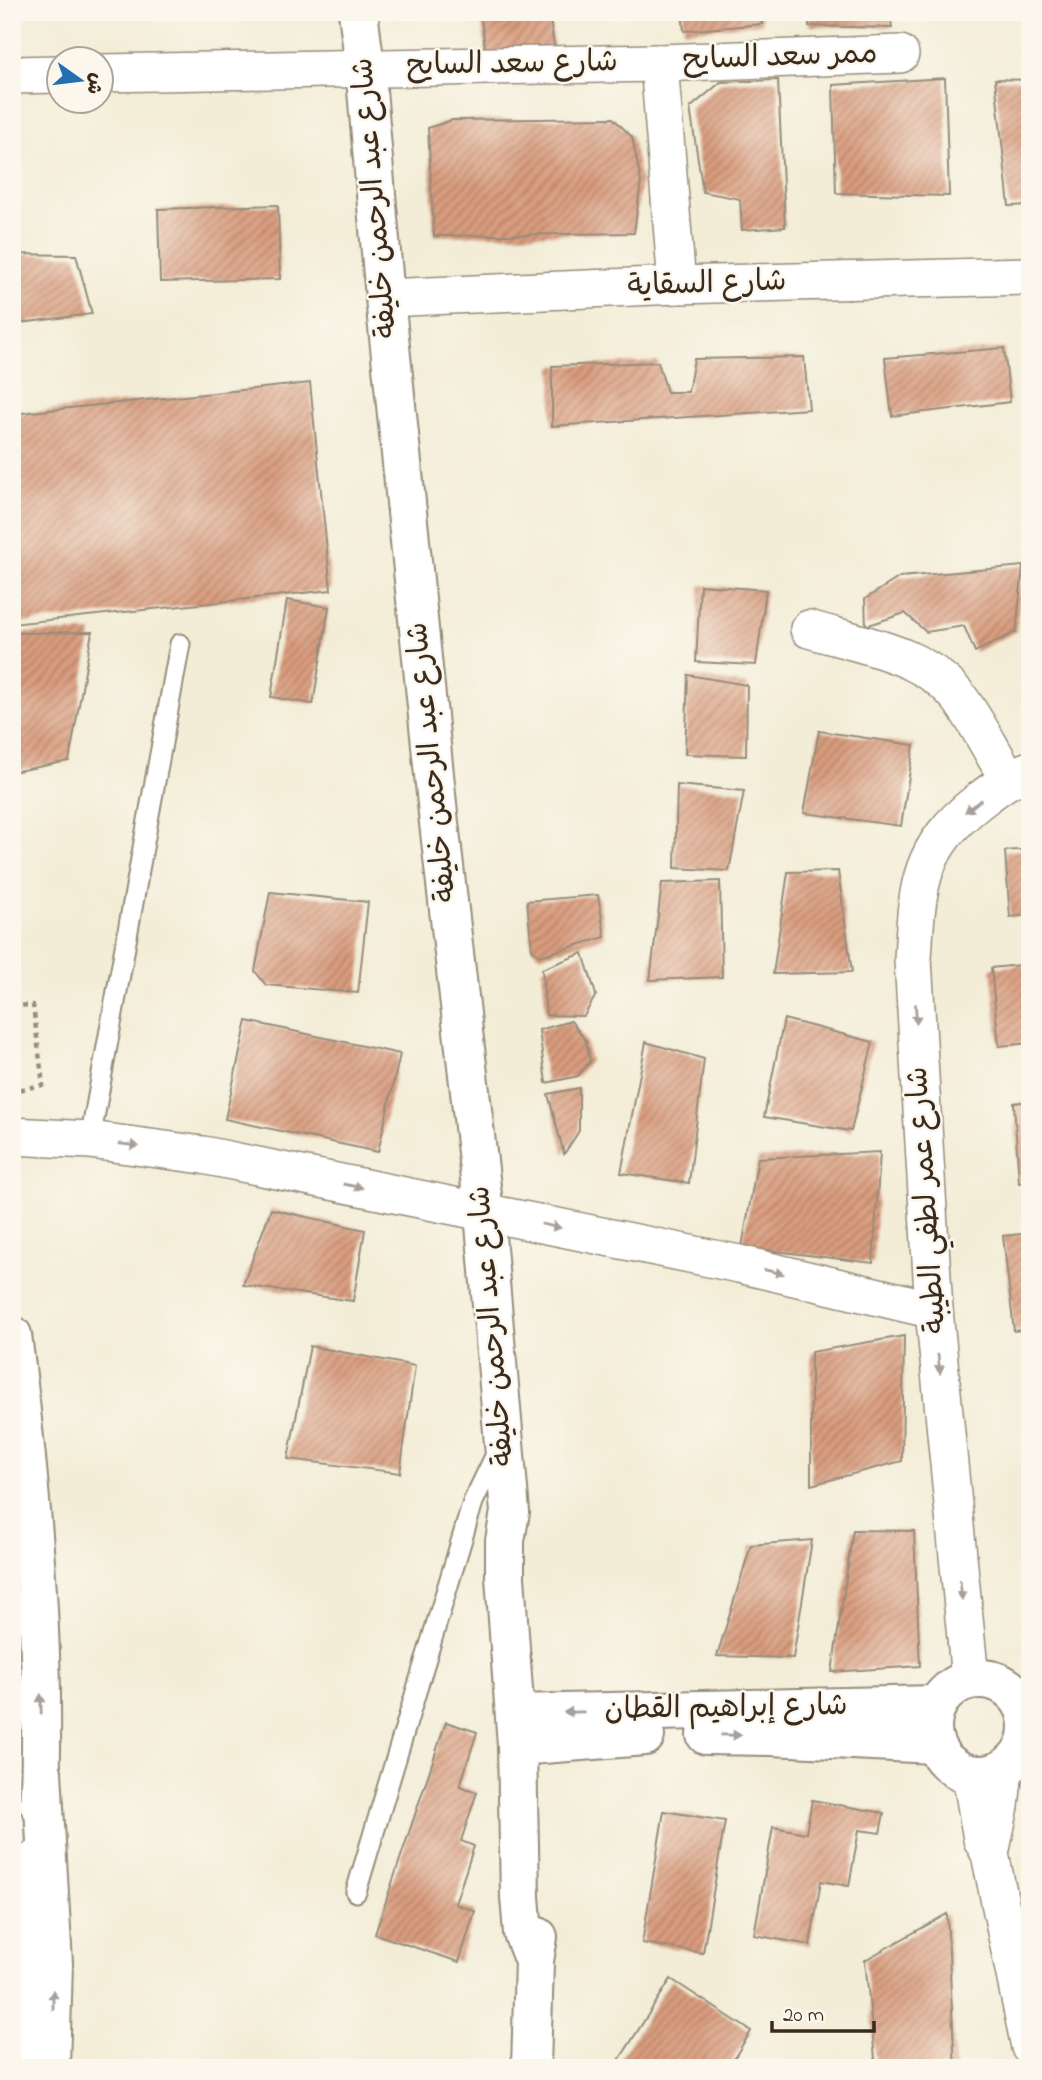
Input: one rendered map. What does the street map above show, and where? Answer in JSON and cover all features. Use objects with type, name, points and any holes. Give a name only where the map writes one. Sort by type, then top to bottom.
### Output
[{"type":"main road","name":"شارع عبد الرحمن خليفة","points":[[358,12],[439,823],[484,1213],[510,1512],[524,1539],[532,1627],[522,1921],[523,1933],[534,1961],[531,2068]]},
{"type":"main road","points":[[12,1335],[26,1450],[40,1613],[42,1772],[53,1964],[50,2068]]},
{"type":"main road","points":[[970,1679],[996,1681],[1008,1687],[1027,1707],[1028,1719],[1007,1758],[956,1769],[943,1759],[934,1744],[932,1725],[937,1705],[951,1689],[970,1679]]},
{"type":"main road","name":"شارع إبراهيم القطان","points":[[527,1729],[937,1705]]},
{"type":"main road","name":"شارع إبراهيم القطان","points":[[527,1729],[785,1736],[934,1744]]},
{"type":"main road","points":[[18,2068],[42,1772]]},
{"type":"street","name":"ممر سعد السايح","points":[[659,63],[900,54]]},
{"type":"street","name":"شارع سعد السايح","points":[[116,73],[659,63]]},
{"type":"street","points":[[659,63],[677,285]]},
{"type":"street","points":[[12,75],[46,74]]},
{"type":"street","name":"شارع السقاية","points":[[385,298],[677,285],[1030,276]]},
{"type":"street","points":[[809,629],[908,659],[924,667],[960,699],[1019,774]]},
{"type":"street","name":"شارع عمر لطفي الطيبة","points":[[970,1679],[934,1310],[913,959],[919,887],[929,858],[943,833],[964,812],[1019,774]]},
{"type":"street","points":[[12,1136],[90,1140],[203,1154],[739,1264],[934,1310]]},
{"type":"street","points":[[1007,1758],[982,1839],[990,1854],[1030,2047]]},
{"type":"lane","points":[[90,1140],[180,644]]},
{"type":"lane","points":[[356,1892],[473,1502],[503,1439]]},
{"type":"path","points":[[12,1006],[33,1005],[43,1085],[12,1091]]},
{"type":"building","points":[[480,12],[549,12],[555,52],[486,54]]},
{"type":"building","points":[[682,12],[761,12],[762,24],[684,31]]},
{"type":"building","points":[[809,12],[890,12],[892,28],[809,26]]},
{"type":"building","points":[[945,78],[949,196],[836,193],[833,85]]},
{"type":"building","points":[[995,79],[1030,80],[1030,205],[1009,206]]},
{"type":"building","points":[[778,80],[785,227],[742,230],[740,199],[703,192],[690,108],[721,82]]},
{"type":"building","points":[[613,118],[632,137],[641,181],[634,233],[434,236],[428,128],[452,120]]},
{"type":"building","points":[[278,205],[280,279],[160,282],[158,209]]},
{"type":"building","points":[[12,254],[76,255],[92,314],[12,324]]},
{"type":"building","points":[[1004,348],[1010,402],[892,416],[885,358]]},
{"type":"building","points":[[804,357],[809,409],[552,426],[552,366],[658,362],[667,392],[688,392],[694,359]]},
{"type":"building","points":[[310,383],[331,590],[12,624],[12,414]]},
{"type":"building","points":[[1023,566],[1016,632],[975,652],[964,626],[926,632],[905,613],[866,626],[865,599],[900,577]]},
{"type":"building","points":[[700,585],[766,590],[756,665],[696,662]]},
{"type":"building","points":[[287,600],[329,607],[313,704],[271,697]]},
{"type":"building","points":[[92,632],[69,761],[12,772],[12,633]]},
{"type":"building","points":[[688,675],[747,685],[746,756],[685,754]]},
{"type":"building","points":[[819,731],[914,745],[901,826],[804,813]]},
{"type":"building","points":[[677,785],[744,791],[729,871],[675,868]]},
{"type":"building","points":[[1030,849],[1030,915],[1010,917],[1005,851]]},
{"type":"building","points":[[838,871],[852,972],[773,974],[788,872]]},
{"type":"building","points":[[720,881],[722,977],[650,980],[662,883]]},
{"type":"building","points":[[270,892],[368,902],[358,993],[266,985],[255,971]]},
{"type":"building","points":[[598,895],[605,937],[540,956],[532,949],[527,901]]},
{"type":"building","points":[[583,953],[596,995],[584,1016],[546,1015],[542,969]]},
{"type":"building","points":[[1030,964],[1030,1043],[999,1046],[991,968]]},
{"type":"building","points":[[784,1019],[873,1042],[851,1131],[764,1117]]},
{"type":"building","points":[[247,1021],[400,1054],[378,1152],[225,1119]]},
{"type":"building","points":[[571,1021],[586,1041],[590,1061],[578,1076],[546,1083],[539,1030]]},
{"type":"building","points":[[646,1042],[704,1059],[689,1183],[621,1173]]},
{"type":"building","points":[[579,1088],[579,1131],[564,1154],[548,1094]]},
{"type":"building","points":[[1030,1101],[1030,1182],[1019,1183],[1014,1103]]},
{"type":"building","points":[[880,1152],[873,1263],[742,1247],[758,1158]]},
{"type":"building","points":[[271,1209],[365,1230],[353,1301],[243,1285]]},
{"type":"building","points":[[1030,1233],[1030,1329],[1014,1331],[1003,1236]]},
{"type":"building","points":[[904,1336],[902,1461],[811,1485],[811,1352]]},
{"type":"building","points":[[310,1346],[415,1366],[400,1473],[288,1459]]},
{"type":"building","points":[[853,1530],[914,1531],[920,1666],[832,1672]]},
{"type":"building","points":[[812,1540],[793,1658],[717,1656],[751,1545]]},
{"type":"building","points":[[446,1722],[477,1732],[460,1786],[477,1792],[461,1841],[474,1846],[455,1904],[475,1911],[459,1962],[375,1934]]},
{"type":"building","points":[[812,1800],[884,1813],[880,1833],[859,1830],[849,1886],[821,1881],[810,1945],[754,1935],[773,1827],[806,1833]]},
{"type":"building","points":[[664,1811],[725,1821],[703,1953],[642,1943]]},
{"type":"building","points":[[947,1914],[955,2068],[876,2068],[865,1960]]},
{"type":"building","points":[[671,1979],[751,2031],[728,2068],[614,2068]]}]
